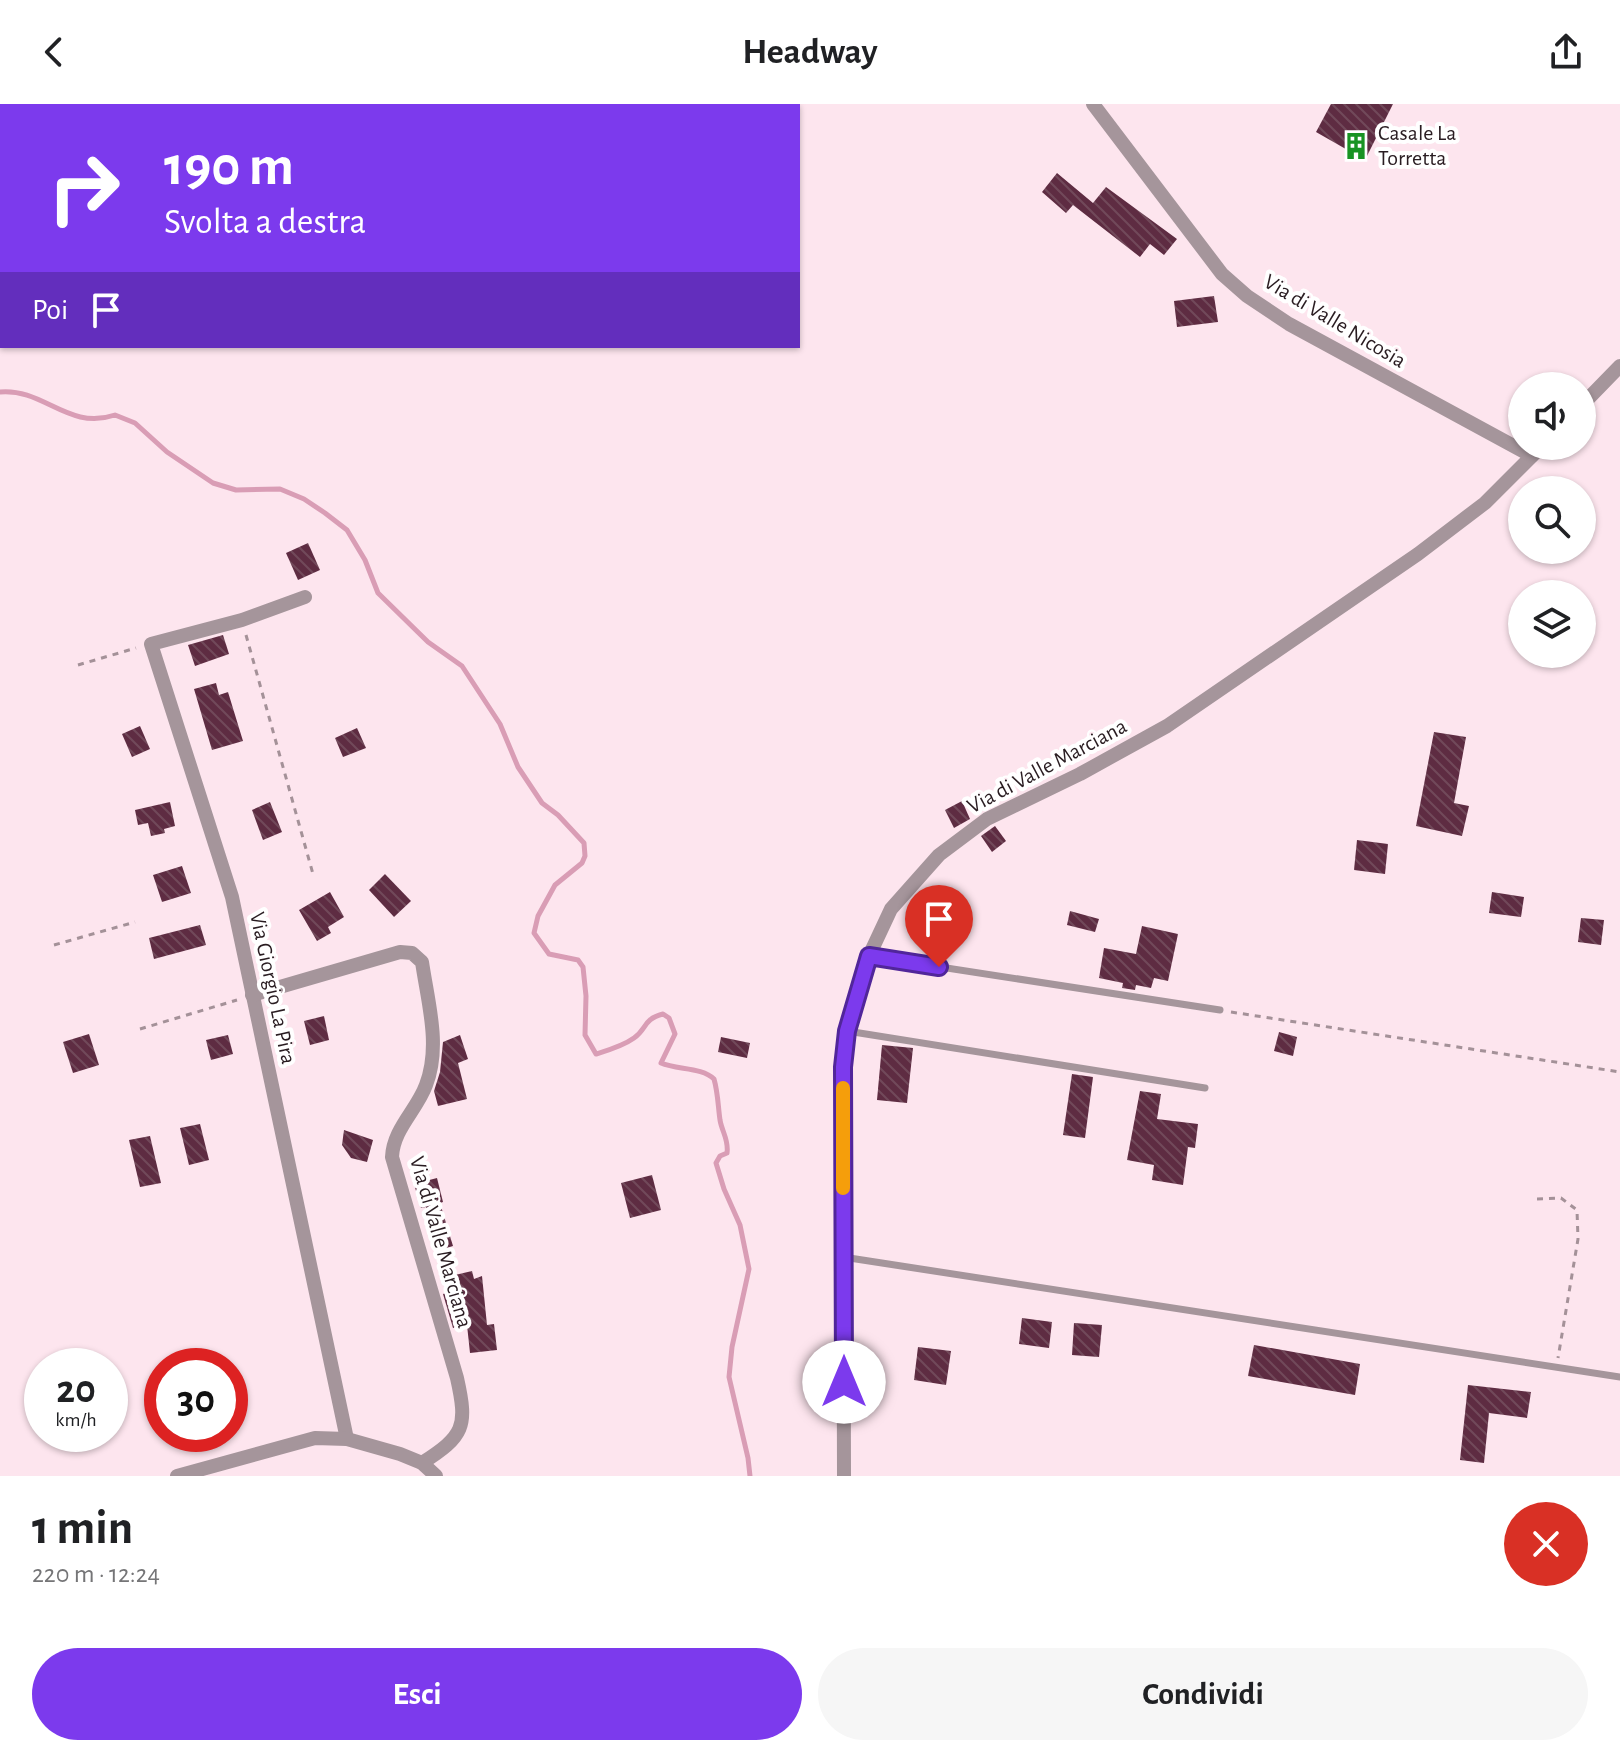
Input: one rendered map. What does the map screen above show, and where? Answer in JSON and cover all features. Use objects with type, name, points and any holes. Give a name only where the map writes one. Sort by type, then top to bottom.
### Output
[{"type":"street","name":"Via di Valle Nicosia","points":[[1093,104],[1222,274],[1247,296],[1289,324],[1508,436]]},
{"type":"street","points":[[1596,391],[1620,366]]},
{"type":"street","name":"Via di Valle Marciana","points":[[844,1476],[843,1067],[847,1031],[869,956],[891,909],[939,855],[987,819],[1080,774],[1167,726],[1418,554],[1485,503],[1528,460]]},
{"type":"street","points":[[151,644],[242,620],[305,597]]},
{"type":"street","name":"Via Giorgio La Pira","points":[[151,644],[232,897],[347,1439]]},
{"type":"street","name":"Via di Valle Marciana","points":[[252,995],[400,952],[412,953],[422,962],[434,1050],[427,1083],[419,1103],[397,1136],[392,1157],[457,1378],[464,1413],[458,1435],[422,1463]]},
{"type":"street","points":[[177,1476],[315,1438],[347,1439],[422,1463],[436,1476]]},
{"type":"lane","points":[[869,956],[1220,1010]]},
{"type":"lane","points":[[847,1031],[1205,1088]]},
{"type":"lane","points":[[843,1257],[1620,1377]]},
{"type":"path","points":[[242,620],[313,874]]},
{"type":"path","points":[[78,665],[151,644]]},
{"type":"path","points":[[54,945],[135,922]]},
{"type":"path","points":[[140,1029],[252,995]]},
{"type":"path","points":[[1220,1010],[1620,1072]]},
{"type":"path","points":[[1537,1199],[1561,1198],[1577,1210],[1578,1239],[1556,1366]]},
{"type":"building","name":"Casale La Torretta","points":[[1331,104],[1393,104],[1365,160],[1316,132]]},
{"type":"building","points":[[1057,173],[1093,203],[1106,187],[1177,239],[1164,255],[1150,244],[1140,257],[1073,205],[1066,213],[1042,192]]},
{"type":"building","points":[[1214,296],[1218,322],[1177,327],[1174,301]]},
{"type":"building","points":[[308,543],[320,570],[298,580],[286,553]]},
{"type":"building","points":[[223,635],[229,654],[195,666],[188,645]]},
{"type":"building","points":[[216,683],[219,695],[228,692],[243,741],[212,750],[194,689]]},
{"type":"building","points":[[140,726],[150,749],[132,757],[122,734]]},
{"type":"building","points":[[357,728],[366,748],[343,757],[335,738]]},
{"type":"building","points":[[1434,732],[1466,737],[1454,803],[1469,806],[1462,836],[1416,826]]},
{"type":"building","points":[[962,801],[970,819],[954,828],[945,810]]},
{"type":"building","points":[[170,802],[175,826],[164,829],[165,833],[151,836],[148,823],[138,825],[135,810]]},
{"type":"building","points":[[270,802],[282,832],[263,840],[252,810]]},
{"type":"building","points":[[995,826],[1006,841],[992,852],[981,836]]},
{"type":"building","points":[[1357,840],[1388,844],[1385,874],[1354,870]]},
{"type":"building","points":[[182,866],[191,893],[162,902],[153,875]]},
{"type":"building","points":[[385,874],[411,901],[394,917],[369,890]]},
{"type":"building","points":[[330,892],[344,917],[328,927],[331,933],[317,941],[299,910]]},
{"type":"building","points":[[1492,892],[1524,897],[1521,917],[1489,913]]},
{"type":"building","points":[[1070,911],[1099,919],[1095,932],[1067,925]]},
{"type":"building","points":[[1581,918],[1604,920],[1601,945],[1578,942]]},
{"type":"building","points":[[200,925],[206,945],[154,959],[149,938]]},
{"type":"building","points":[[1142,926],[1178,934],[1168,981],[1154,978],[1151,988],[1136,985],[1135,990],[1122,988],[1123,983],[1099,978],[1104,948],[1136,954]]},
{"type":"building","points":[[324,1016],[329,1040],[310,1045],[304,1021]]},
{"type":"building","points":[[1279,1032],[1297,1037],[1293,1056],[1274,1051]]},
{"type":"building","points":[[89,1034],[99,1065],[73,1073],[63,1042]]},
{"type":"building","points":[[228,1035],[233,1054],[211,1060],[206,1040]]},
{"type":"building","points":[[460,1035],[468,1059],[458,1063],[467,1099],[438,1106],[434,1091],[440,1072],[443,1042]]},
{"type":"building","points":[[721,1037],[750,1043],[747,1058],[718,1052]]},
{"type":"building","points":[[882,1045],[913,1048],[907,1103],[877,1100]]},
{"type":"building","points":[[1072,1074],[1093,1077],[1085,1138],[1063,1135]]},
{"type":"building","points":[[1140,1091],[1161,1094],[1157,1119],[1198,1124],[1195,1148],[1188,1147],[1183,1185],[1152,1180],[1154,1165],[1127,1160]]},
{"type":"building","points":[[200,1124],[209,1160],[189,1165],[180,1128]]},
{"type":"building","points":[[344,1130],[373,1140],[367,1162],[351,1158],[342,1145]]},
{"type":"building","points":[[150,1136],[161,1183],[140,1187],[129,1140]]},
{"type":"building","points":[[652,1175],[661,1210],[630,1218],[621,1183]]},
{"type":"building","points":[[437,1178],[443,1202],[440,1203],[453,1246],[440,1250],[426,1207],[421,1208],[414,1184]]},
{"type":"building","points":[[472,1271],[474,1279],[482,1276],[487,1325],[494,1324],[497,1350],[470,1353],[467,1325],[453,1328],[443,1294],[457,1289],[455,1275]]},
{"type":"building","points":[[1022,1318],[1052,1322],[1049,1348],[1019,1344]]},
{"type":"building","points":[[1074,1323],[1102,1325],[1099,1357],[1072,1355]]},
{"type":"building","points":[[1254,1345],[1360,1364],[1355,1395],[1248,1376]]},
{"type":"building","points":[[918,1347],[951,1351],[946,1385],[914,1380]]},
{"type":"building","points":[[1468,1385],[1531,1392],[1527,1418],[1489,1413],[1484,1463],[1460,1460]]},
{"type":"waterway","points":[[0,392],[30,396],[83,418],[115,415],[135,423],[167,452],[213,483],[236,490],[280,489],[304,499],[347,530],[365,560],[378,593],[428,642],[462,666],[500,724],[518,767],[542,803],[584,843],[582,863],[555,885],[538,916],[534,933],[549,954],[578,960],[583,967],[585,1035],[596,1054],[630,1041],[648,1021],[663,1014],[669,1018],[675,1034],[661,1063],[703,1072],[714,1079],[727,1148],[727,1153],[720,1156],[716,1163],[740,1225],[749,1269],[732,1347],[729,1377],[750,1476]]},
{"type":"slow traffic","points":[[843,1088],[843,1188]]},
{"type":"place","name":"Casale La Torretta","points":[[1356,146]]},
{"type":"route","points":[[844,1382],[843,1067],[847,1031],[869,956],[939,967]]}]
